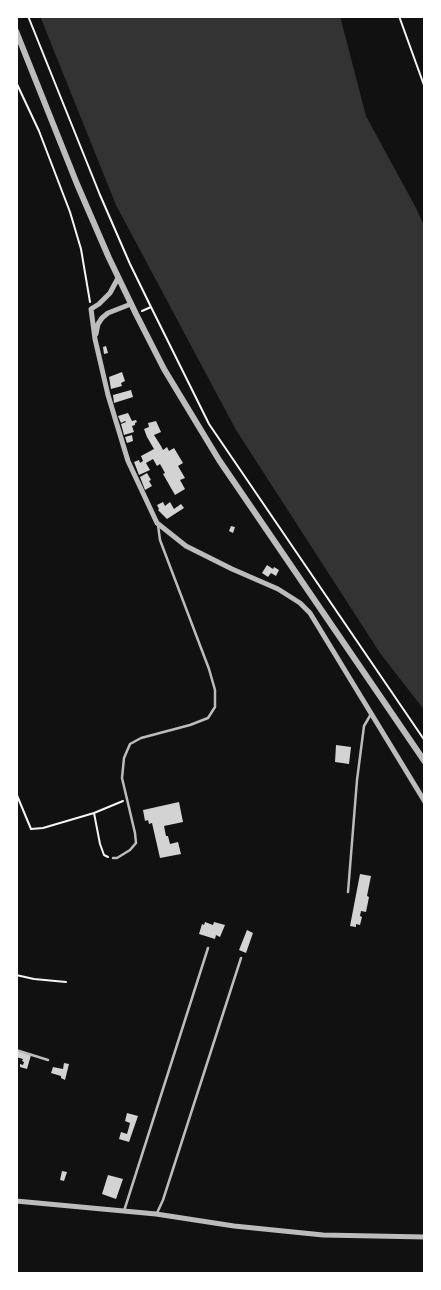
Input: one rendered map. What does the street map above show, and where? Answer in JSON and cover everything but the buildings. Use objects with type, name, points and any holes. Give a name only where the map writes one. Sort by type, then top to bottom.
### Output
[{"type":"street","points":[[16,31],[77,184],[118,278],[164,369],[219,460],[425,762]]},
{"type":"street","points":[[118,278],[110,293],[92,309],[96,339],[108,395],[128,461],[157,523],[186,546],[232,569],[278,588],[300,603],[310,613],[425,802]]},
{"type":"street","points":[[96,339],[96,331],[102,318],[131,304]]},
{"type":"street","points":[[16,1201],[156,1214],[234,1226],[323,1235],[425,1237]]},
{"type":"lane","points":[[113,858],[117,858],[130,850],[136,843],[122,778],[124,758],[130,744],[141,738],[190,725],[208,718],[215,706],[215,690],[209,669],[160,540],[157,523]]},
{"type":"lane","points":[[348,892],[357,780],[364,726],[371,714]]},
{"type":"lane","points":[[124,1211],[208,948]]},
{"type":"lane","points":[[156,1214],[163,1200],[241,958]]},
{"type":"lane","points":[[16,1050],[48,1060]]},
{"type":"path","points":[[28,16],[130,264],[210,424],[425,741]]},
{"type":"path","points":[[399,16],[425,88]]},
{"type":"path","points":[[16,82],[40,130],[70,212],[92,309]]},
{"type":"path","points":[[136,314],[151,307]]},
{"type":"path","points":[[16,793],[31,829],[43,828],[94,813],[126,800]]},
{"type":"path","points":[[94,813],[104,855],[113,858]]},
{"type":"path","points":[[16,975],[66,982]]},
{"type":"shaded area","points":[[40,16],[340,16],[366,116],[425,228],[425,711],[380,653],[236,430],[116,205]]}]
